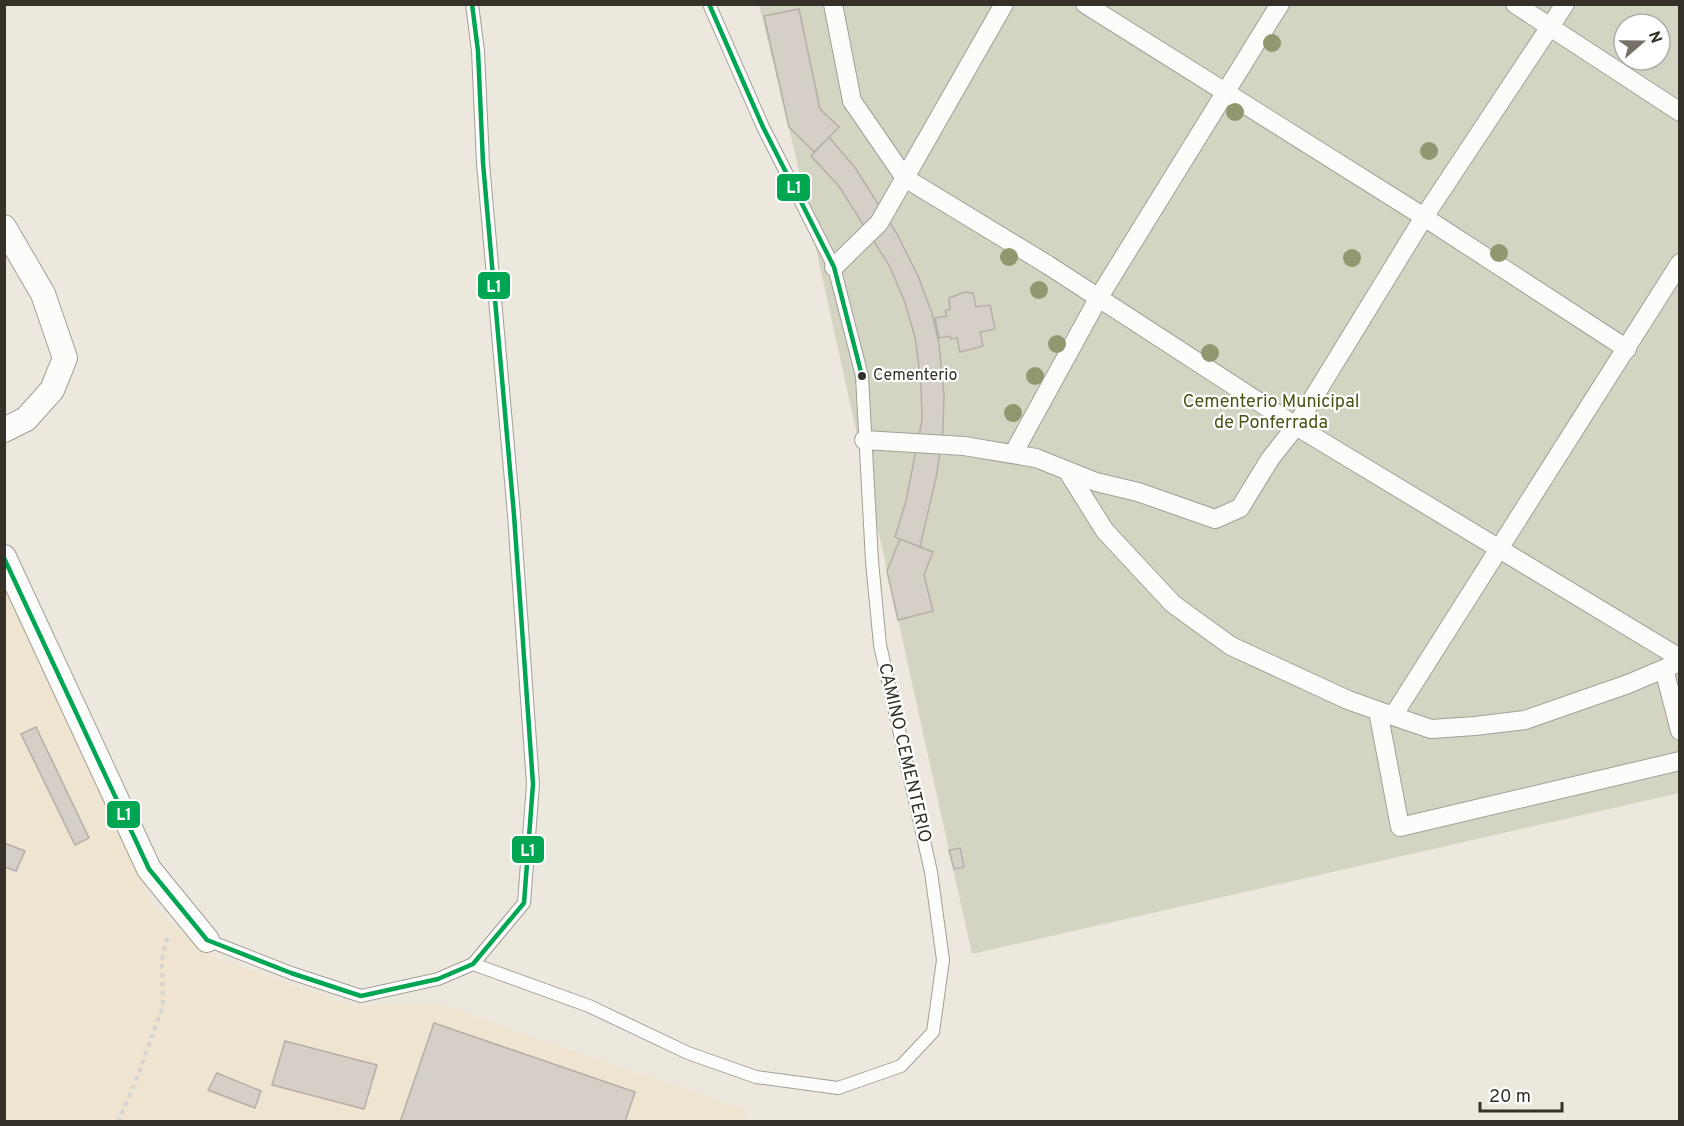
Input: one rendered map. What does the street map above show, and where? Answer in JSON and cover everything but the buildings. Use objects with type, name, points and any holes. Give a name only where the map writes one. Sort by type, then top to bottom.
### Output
[{"type":"street","points":[[833,4],[852,101],[905,178],[1099,297],[1296,426],[1499,550],[1674,663]]},
{"type":"street","points":[[834,267],[879,223],[1004,4]]},
{"type":"street","points":[[1084,4],[1424,217],[1627,349]]},
{"type":"street","points":[[1013,454],[1099,297],[1280,4]]},
{"type":"street","points":[[1515,4],[1680,112]]},
{"type":"street","points":[[864,440],[964,446],[1036,458],[1096,482],[1138,492],[1215,519],[1240,508],[1270,459],[1296,426],[1424,217],[1565,4]]},
{"type":"street","points":[[4,227],[43,294],[64,358],[52,390],[26,419],[4,430]]},
{"type":"street","points":[[1680,263],[1499,550],[1385,714],[1400,827],[1680,762]]},
{"type":"street","points":[[1068,472],[1105,531],[1173,604],[1231,646],[1385,714],[1431,729],[1526,720],[1628,684],[1674,663]]},
{"type":"street","points":[[4,557],[149,869],[207,940]]},
{"type":"street","points":[[1674,663],[1680,731]]},
{"type":"lane","points":[[207,940],[291,973],[361,996],[438,979],[473,964],[524,903],[533,784],[514,515],[483,163],[478,51],[472,4]]},
{"type":"lane","name":"CAMINO CEMENTERIO","points":[[473,964],[589,1006],[688,1053],[756,1077],[838,1088],[901,1066],[933,1032],[943,960],[931,872],[880,645],[872,561],[862,376],[834,267],[763,127],[709,4]]},
{"type":"path","points":[[118,1122],[163,1006],[162,959],[175,901]]},
{"type":"shaded area","points":[[4,577],[152,905],[207,955],[352,1006],[448,1006],[508,1029],[748,1111],[741,1121],[5,1121]]},
{"type":"green space","name":"Cementerio Municipal de Ponferrada","points":[[759,5],[1679,5],[1679,793],[972,954],[789,127]]},
{"type":"transit line","name":"L1","points":[[4,558],[149,869],[207,940],[291,973],[361,996],[438,979],[473,964],[524,903],[533,784],[514,515],[483,163],[478,51],[472,4]]},
{"type":"transit line","name":"L1","points":[[709,4],[763,127],[834,267],[862,376]]},
{"type":"place","name":"Cementerio","points":[[862,376]]}]
